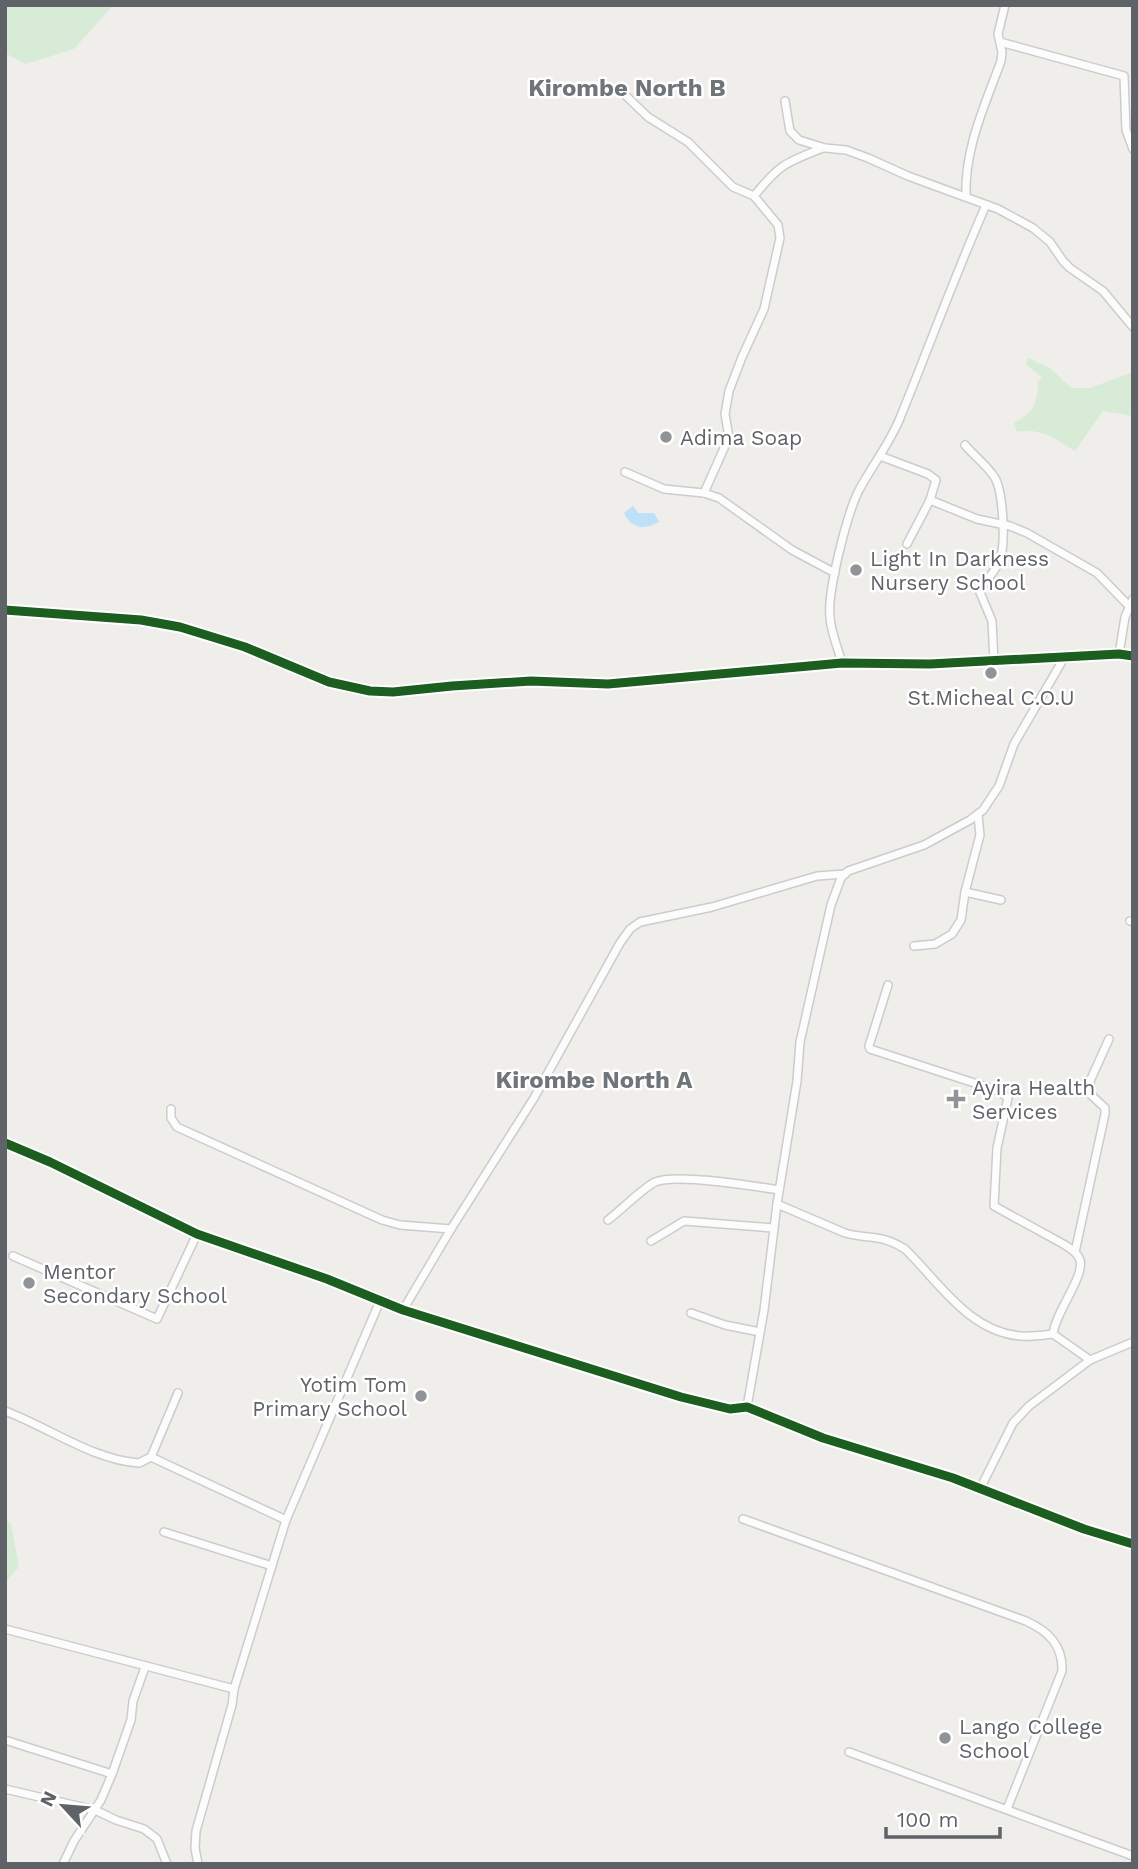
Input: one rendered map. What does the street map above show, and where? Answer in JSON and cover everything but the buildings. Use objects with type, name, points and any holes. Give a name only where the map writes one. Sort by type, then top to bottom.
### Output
[{"type":"street","points":[[966,197],[965,174],[970,147],[1001,61],[998,26],[1005,5]]},
{"type":"street","points":[[1000,42],[1124,76],[1126,130],[1133,149]]},
{"type":"street","points":[[623,93],[648,117],[688,142],[733,187],[754,196],[778,225],[780,238],[764,309],[741,357],[729,391],[725,414],[729,437],[704,492]]},
{"type":"street","points":[[785,101],[790,131],[794,137],[825,148],[846,150],[966,197],[1017,219],[1045,236],[1063,261],[1103,290],[1133,327]]},
{"type":"street","points":[[754,196],[777,169],[792,159],[825,148]]},
{"type":"street","points":[[842,663],[830,616],[835,573],[856,495],[898,425],[986,205]]},
{"type":"street","points":[[965,445],[996,479],[1002,525],[1001,558],[996,569],[979,590],[992,621],[993,661]]},
{"type":"street","points":[[880,456],[928,474],[936,480],[930,500],[907,544]]},
{"type":"street","points":[[625,472],[670,491],[704,492],[730,504],[792,550],[835,573]]},
{"type":"street","points":[[930,500],[977,519],[1018,528],[1097,573],[1131,602],[1125,617],[1119,654]]},
{"type":"street","points":[[5,610],[141,620],[180,627],[245,647],[329,682],[359,689],[393,692],[522,682],[608,684],[842,663],[993,661],[1119,654],[1133,656]]},
{"type":"street","points":[[404,1310],[451,1229],[501,1153],[620,943],[635,925],[712,907],[817,876],[845,873],[924,845],[978,815],[999,786],[1014,744],[1064,658]]},
{"type":"street","points":[[914,946],[932,946],[952,934],[961,920],[965,892],[981,835],[978,815]]},
{"type":"street","points":[[747,1407],[806,1014],[831,905],[845,873]]},
{"type":"street","points":[[965,892],[1001,901]]},
{"type":"street","points":[[888,985],[869,1048],[1007,1095],[997,1148],[993,1206],[1075,1252]]},
{"type":"street","points":[[1054,1334],[1054,1324],[1081,1267],[1075,1252],[1105,1114],[1105,1108],[1091,1095],[1090,1081],[1108,1039]]},
{"type":"street","points":[[171,1109],[171,1118],[177,1127],[382,1220],[400,1225],[451,1229]]},
{"type":"street","points":[[5,1143],[197,1234],[327,1279],[404,1310],[681,1397],[730,1409],[747,1407],[823,1438],[953,1478],[1133,1545]]},
{"type":"street","points":[[608,1220],[648,1186],[664,1180],[726,1182],[779,1190]]},
{"type":"street","points":[[777,1204],[845,1233],[876,1236],[895,1243],[929,1272],[963,1310],[984,1325],[1024,1337],[1054,1334],[1090,1360]]},
{"type":"street","points":[[651,1241],[684,1221],[693,1220],[774,1228]]},
{"type":"street","points":[[13,1256],[156,1319],[197,1234]]},
{"type":"street","points":[[198,1864],[196,1831],[232,1705],[234,1689],[286,1520],[380,1301]]},
{"type":"street","points":[[691,1313],[725,1325],[760,1332]]},
{"type":"street","points":[[981,1489],[1013,1423],[1030,1406],[1090,1360],[1133,1342]]},
{"type":"street","points":[[5,1411],[33,1421],[78,1445],[139,1464],[151,1457],[178,1393]]},
{"type":"street","points":[[151,1457],[286,1520]]},
{"type":"street","points":[[743,1519],[1026,1621],[1041,1628],[1052,1638],[1059,1650],[1062,1671],[1007,1809]]},
{"type":"street","points":[[164,1531],[272,1566]]},
{"type":"street","points":[[5,1629],[234,1689]]},
{"type":"street","points":[[63,1864],[74,1841],[95,1810],[112,1774],[131,1720],[133,1701],[145,1667]]},
{"type":"street","points":[[5,1740],[112,1774]]},
{"type":"street","points":[[849,1752],[1133,1856]]},
{"type":"street","points":[[5,1789],[95,1810],[153,1834],[167,1864]]},
{"type":"green space","points":[[5,5],[113,5],[74,49],[26,64],[5,53]]},
{"type":"green space","points":[[1028,358],[1050,368],[1071,388],[1090,388],[1133,372],[1133,416],[1103,411],[1075,451],[1040,433],[1017,432],[1014,423],[1033,407],[1038,382],[1042,377],[1026,365]]},
{"type":"green space","points":[[5,1519],[11,1524],[19,1567],[5,1582]]},
{"type":"water","points":[[633,506],[638,513],[654,513],[659,522],[643,527],[635,525],[624,513]]},
{"type":"cycle path","points":[[5,610],[141,620],[180,627],[245,647],[329,682],[370,691],[393,692],[531,681],[608,684],[842,663],[930,664],[1119,654],[1133,656]]},
{"type":"cycle path","points":[[5,1143],[50,1162],[197,1234],[327,1279],[403,1310],[681,1397],[730,1409],[747,1407],[823,1438],[953,1478],[1084,1529],[1133,1544]]},
{"type":"place","name":"Adima Soap","points":[[666,437]]},
{"type":"place","name":"Light In Darkness Nursery School","points":[[856,570]]},
{"type":"place","name":"St.Micheal C.O.U","points":[[991,673]]},
{"type":"place","name":"Ayira Health Services","points":[[956,1099]]},
{"type":"place","name":"Mentor Secondary School","points":[[29,1283]]},
{"type":"place","name":"Yotim Tom Primary School","points":[[421,1396]]},
{"type":"place","name":"Lango College School","points":[[945,1738]]},
{"type":"district","name":"Kirombe North B","points":[[627,88]]},
{"type":"district","name":"Kirombe North A","points":[[594,1080]]}]
